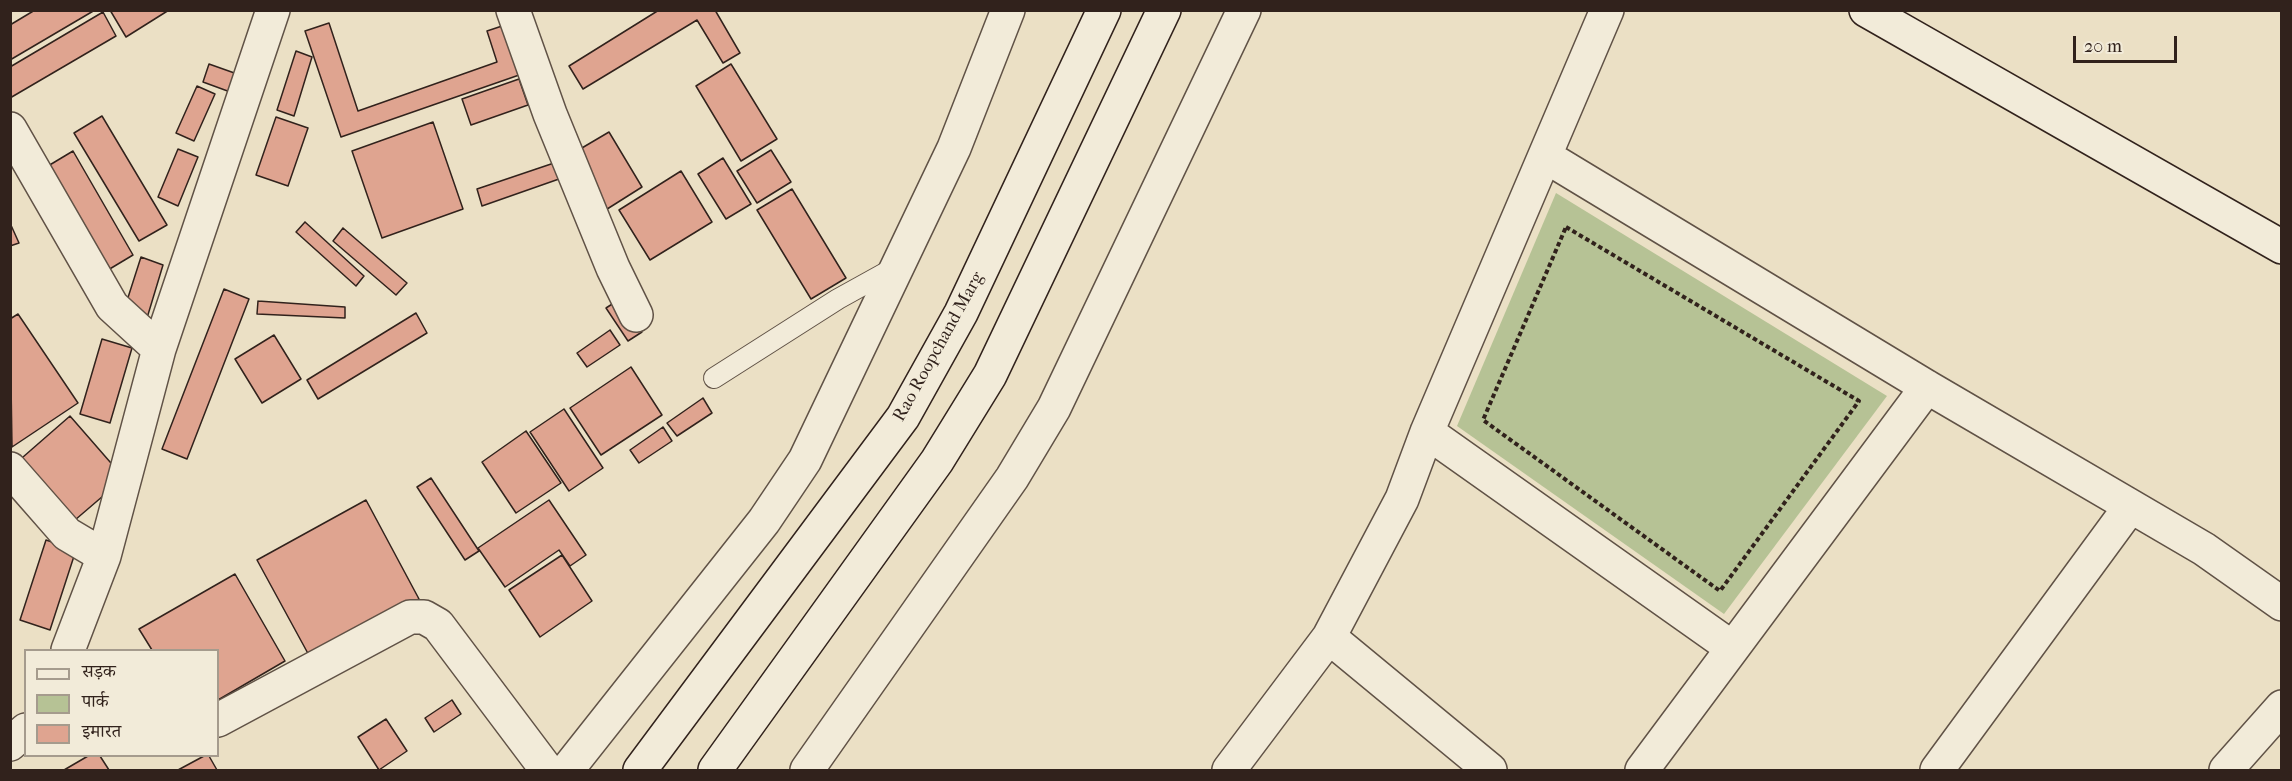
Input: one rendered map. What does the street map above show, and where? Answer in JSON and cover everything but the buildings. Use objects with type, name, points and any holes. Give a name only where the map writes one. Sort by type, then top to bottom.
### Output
[{"type":"street","points":[[69,649],[104,556],[159,350],[273,10]]},
{"type":"street","points":[[513,10],[555,124],[613,268],[636,315]]},
{"type":"street","name":"Rao Roopchand Marg","points":[[640,771],[903,417],[962,313],[1104,10]]},
{"type":"street","points":[[715,771],[937,461],[990,375],[1164,10]]},
{"type":"street","points":[[807,771],[1012,478],[1054,408],[1244,10]]},
{"type":"street","points":[[1229,771],[1329,637],[1402,499],[1427,432],[1607,10]]},
{"type":"street","points":[[1866,10],[2282,247]]},
{"type":"street","points":[[567,771],[764,521],[805,460],[954,148],[1000,13]]},
{"type":"street","points":[[10,129],[112,306],[159,350]]},
{"type":"street","points":[[1545,156],[1927,387],[2204,549],[2282,603]]},
{"type":"street","points":[[1642,771],[1731,647],[1927,387]]},
{"type":"street","points":[[1427,432],[1731,647]]},
{"type":"street","points":[[10,469],[67,534],[104,556]]},
{"type":"street","points":[[1937,771],[2130,507]]},
{"type":"street","points":[[219,719],[410,617],[424,617],[438,625],[547,771]]},
{"type":"street","points":[[1329,637],[1490,771]]},
{"type":"street","points":[[2226,771],[2282,707]]},
{"type":"street","points":[[10,744],[24,732]]},
{"type":"lane","points":[[714,378],[838,299],[896,267]]},
{"type":"path","points":[[1566,227],[1859,401],[1720,591],[1483,420],[1566,227]]},
{"type":"green space","points":[[1556,193],[1887,396],[1724,614],[1457,426]]}]
